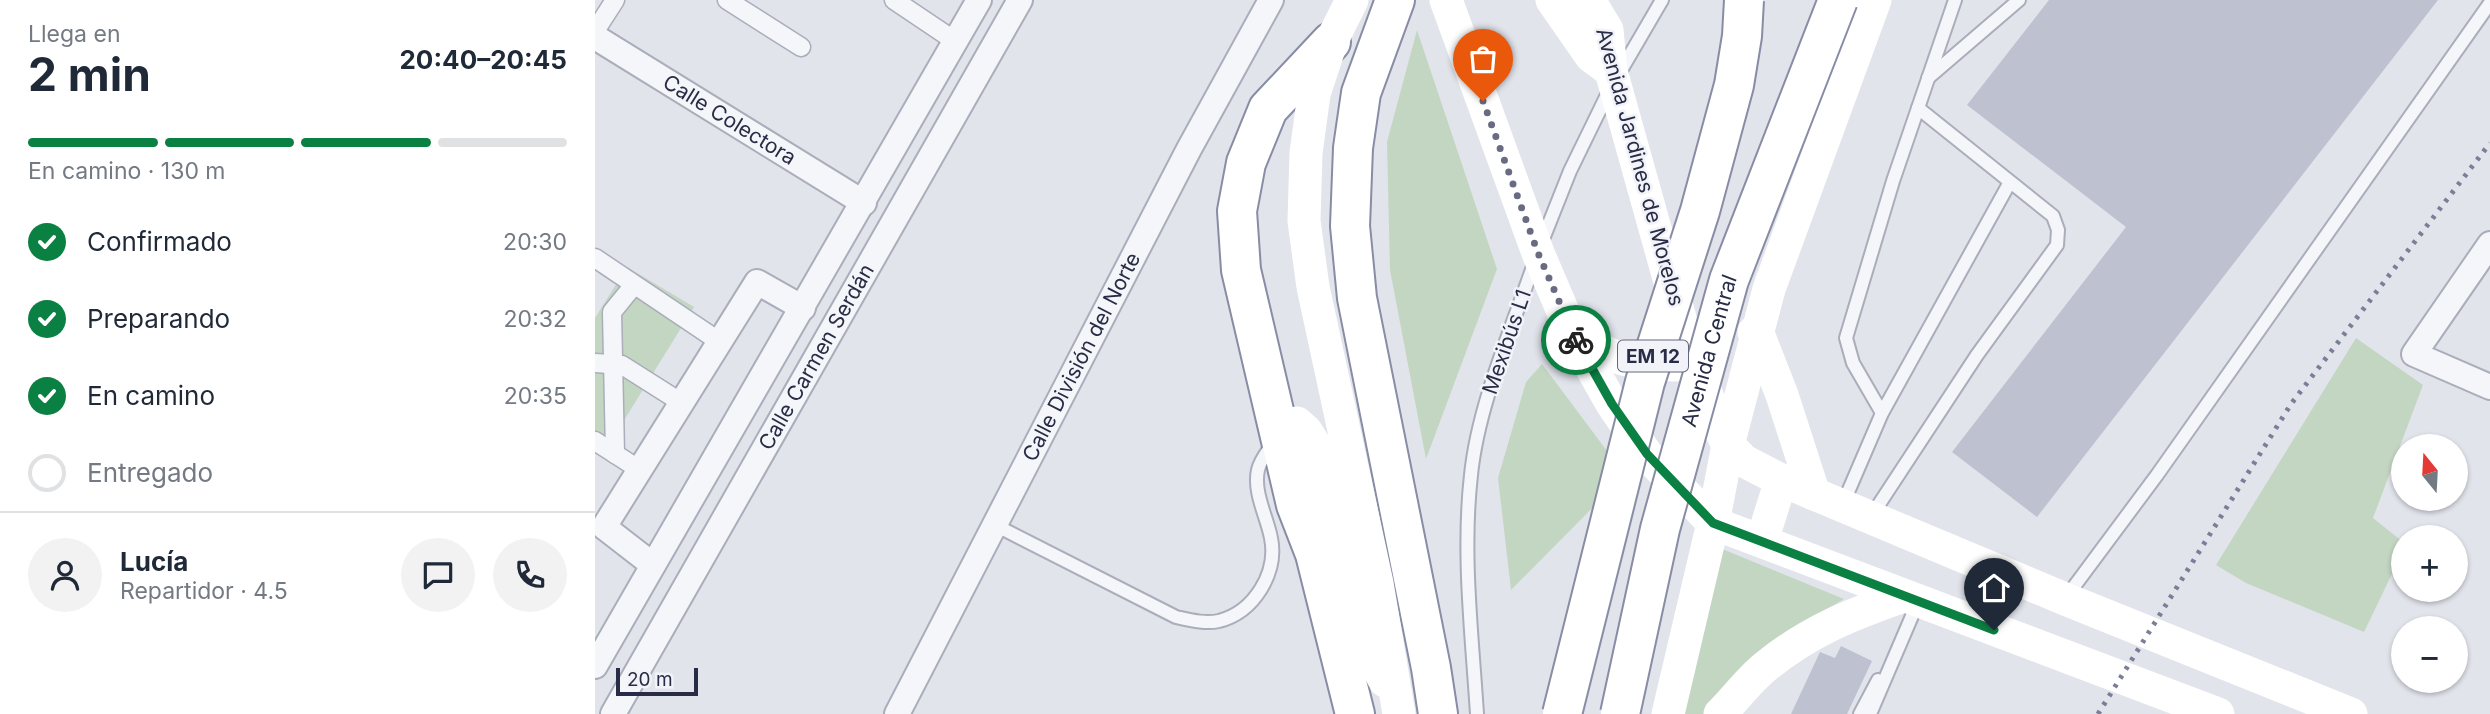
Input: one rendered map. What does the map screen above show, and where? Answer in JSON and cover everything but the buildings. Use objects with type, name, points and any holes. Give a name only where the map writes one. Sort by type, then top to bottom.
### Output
[{"type":"highway","points":[[1395,0],[1361,93],[1353,148],[1350,226],[1357,298],[1438,714]]},
{"type":"highway","name":"EM 12","points":[[1562,714],[1645,382],[1700,211],[1734,85],[1742,36],[1744,0]]},
{"type":"highway","name":"Avenida Central","points":[[1620,714],[1660,528],[1729,280],[1838,0]]},
{"type":"highway","points":[[1331,42],[1268,109],[1246,163],[1237,211],[1241,270],[1289,428],[1296,505],[1315,554],[1355,714]]},
{"type":"main road","points":[[1352,0],[1331,42],[1314,94],[1306,153],[1304,221],[1313,287],[1377,583],[1398,708]]},
{"type":"main road","points":[[1446,0],[1538,253],[1573,335],[1612,404],[1647,454],[1713,523],[2218,714]]},
{"type":"main road","points":[[1552,0],[1591,56],[1613,76]]},
{"type":"main road","name":"Avenida Jardines de Morelos","points":[[1590,0],[1607,30],[1613,76],[1636,165],[1695,363],[1728,445],[1745,461],[1781,481],[2351,714]]},
{"type":"main road","points":[[1668,714],[1713,523],[1728,445],[1769,289],[1875,0]]},
{"type":"main road","points":[[1573,335],[1604,354],[1640,364],[1676,365],[1695,363],[1757,331]]},
{"type":"main road","points":[[1757,331],[1782,395],[1842,506]]},
{"type":"main road","points":[[1289,428],[1306,431],[1318,450],[1354,618],[1398,708]]},
{"type":"main road","points":[[1762,541],[1781,481]]},
{"type":"main road","points":[[1720,714],[1764,668],[1811,635],[1848,615],[1912,598]]},
{"type":"street","points":[[595,31],[615,0]]},
{"type":"street","points":[[727,0],[801,47]]},
{"type":"street","points":[[894,0],[955,41]]},
{"type":"street","name":"Calle Carmen Serdán","points":[[595,666],[864,203],[978,0],[891,155]]},
{"type":"street","name":"Calle Carmen Serdán","points":[[864,203],[979,0]]},
{"type":"street","name":"Calle Carmen Serdán","points":[[613,714],[1020,0]]},
{"type":"street","name":"Calle División del Norte","points":[[897,714],[1189,149],[1271,0]]},
{"type":"street","name":"Calle Colectora","points":[[595,37],[864,203]]},
{"type":"street","points":[[2490,244],[2414,354],[2490,387]]},
{"type":"street","points":[[595,258],[720,342]]},
{"type":"street","points":[[653,565],[604,527],[757,282],[803,308]]},
{"type":"street","points":[[615,454],[612,312],[634,285]]},
{"type":"street","points":[[595,363],[622,365],[682,403]]},
{"type":"street","points":[[595,441],[640,470]]},
{"type":"lane","name":"Mexibús L1","points":[[1477,714],[1467,539],[1471,473],[1483,413],[1538,253],[1570,171],[1613,76],[1662,0]]},
{"type":"lane","points":[[1882,412],[1853,363],[1846,338],[1893,181],[1955,0]]},
{"type":"lane","points":[[1928,79],[2019,0]]},
{"type":"lane","points":[[2065,599],[2157,475],[2490,3]]},
{"type":"lane","points":[[1842,506],[1977,355],[2057,244],[2058,230],[2053,216],[1918,108]]},
{"type":"lane","points":[[1842,506],[1882,412],[2010,182]]},
{"type":"lane","points":[[995,525],[1176,617],[1198,622],[1219,621],[1253,600],[1269,572],[1272,563],[1272,540],[1257,485],[1258,470],[1263,457],[1289,428]]},
{"type":"lane","points":[[1870,714],[1897,650],[1912,598]]},
{"type":"lane","points":[[1860,714],[1870,692],[1897,650]]},
{"type":"green space","points":[[1417,30],[1497,269],[1426,459],[1390,270],[1387,142]]},
{"type":"green space","points":[[627,267],[694,307],[602,456],[595,452],[595,318]]},
{"type":"green space","points":[[2356,338],[2423,385],[2405,434],[2391,434],[2391,470],[2373,518],[2391,532],[2391,576],[2364,632],[2246,583],[2216,565]]},
{"type":"green space","points":[[1542,364],[1625,475],[1511,590],[1498,478],[1526,382]]},
{"type":"green space","points":[[1715,546],[1844,599],[1783,635],[1710,714],[1682,714]]},
{"type":"railway","points":[[2098,714],[2291,404],[2490,143]]},
{"type":"way so far","points":[[1483,101],[1538,253],[1576,340]]},
{"type":"route","points":[[1576,340],[1612,404],[1647,454],[1713,523],[1994,630]]}]
